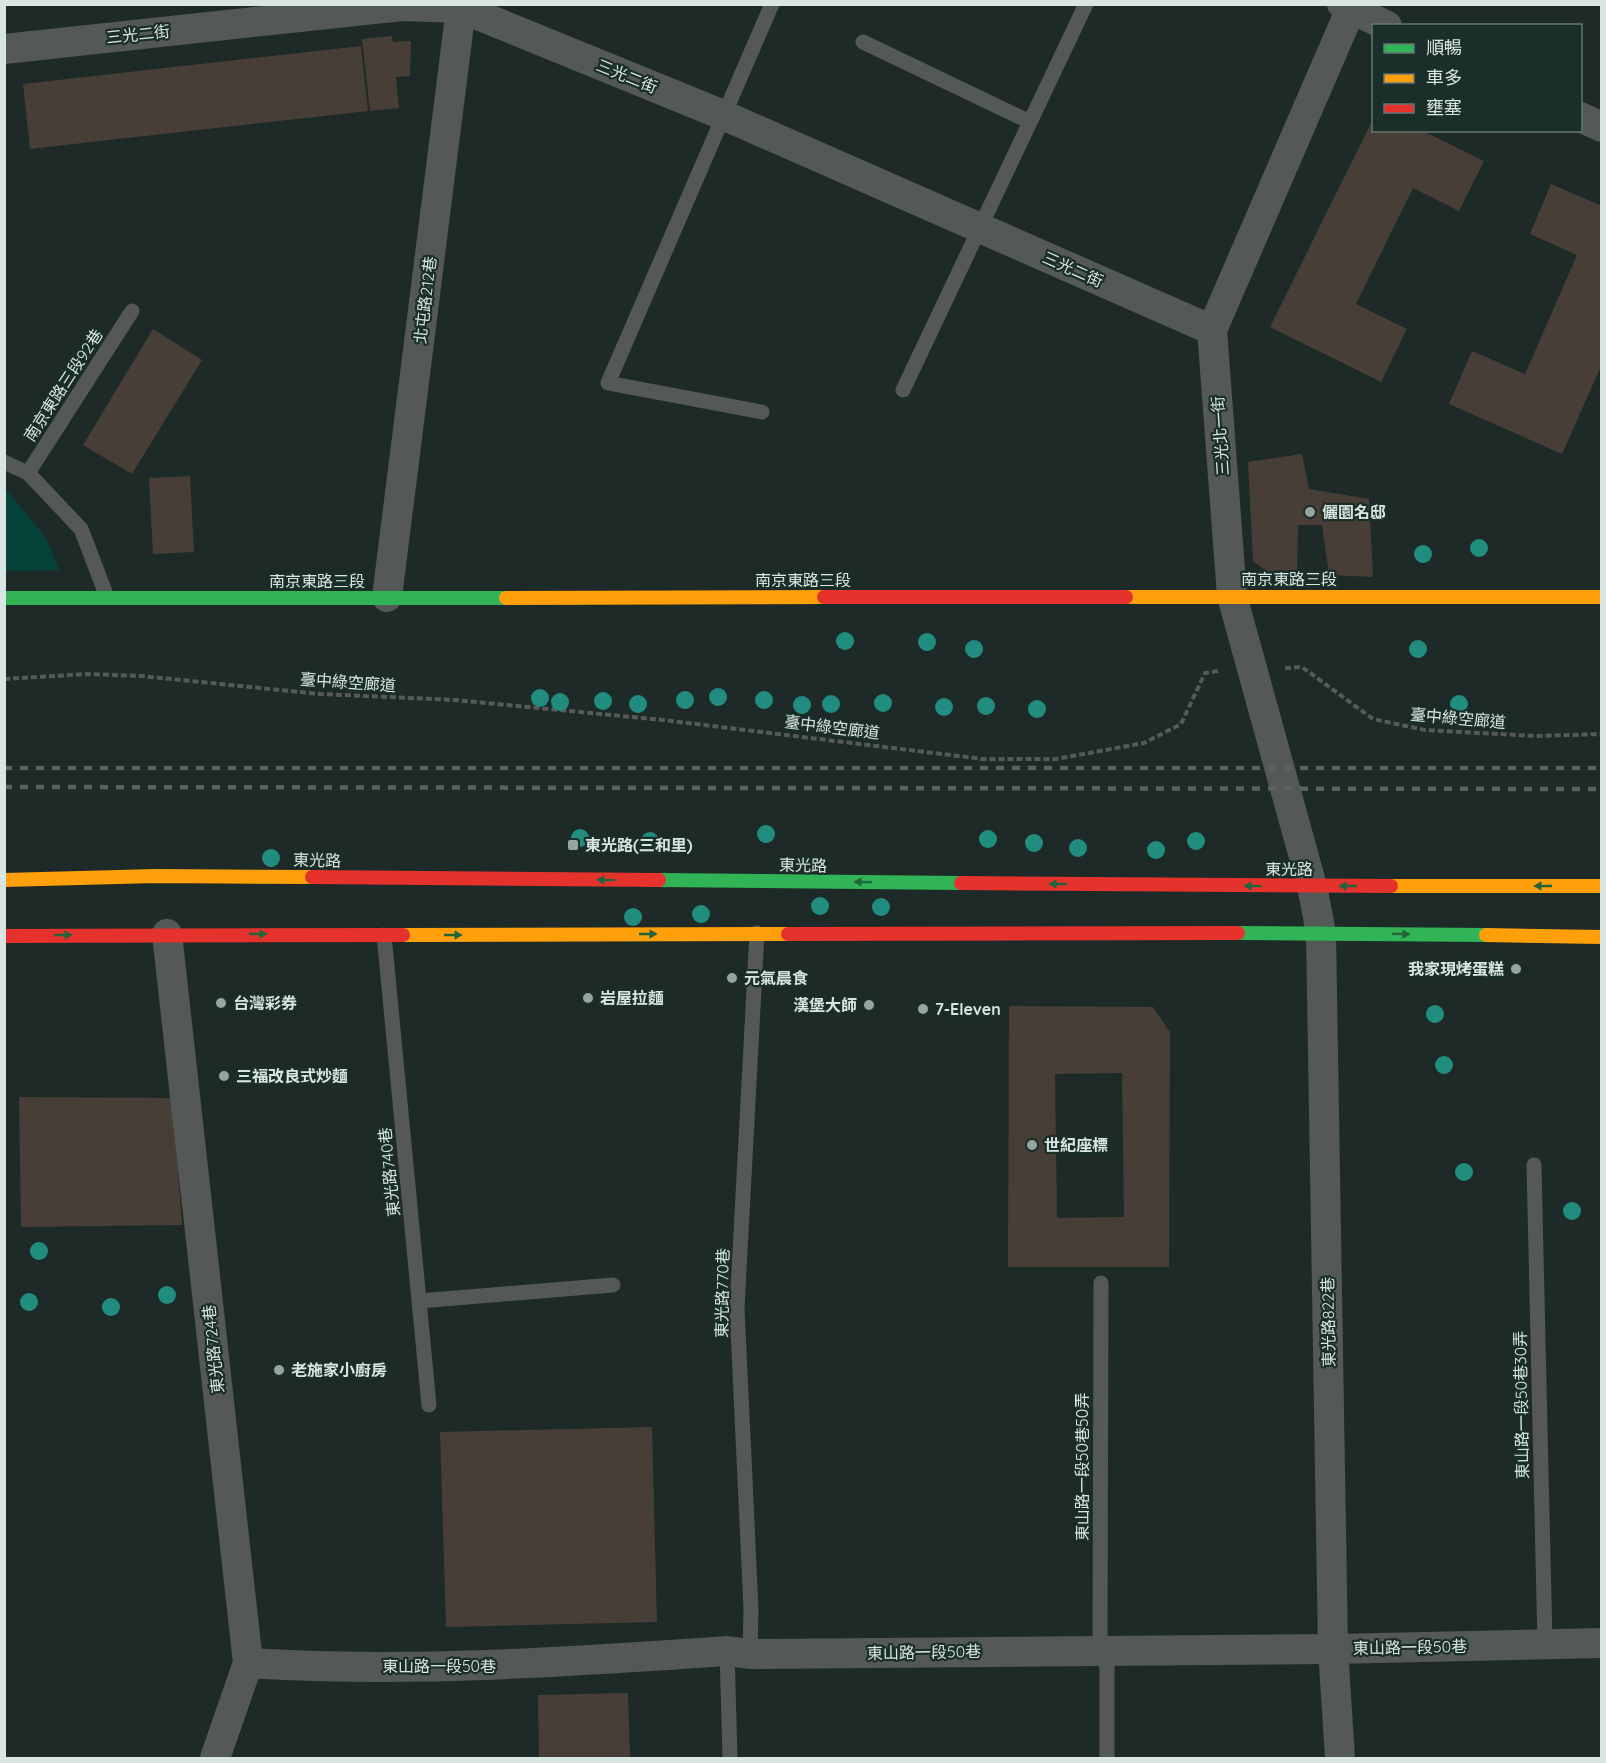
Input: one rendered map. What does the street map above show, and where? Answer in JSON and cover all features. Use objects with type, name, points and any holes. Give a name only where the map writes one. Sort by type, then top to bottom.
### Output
[{"type":"street","name":"三光二街","points":[[4,49],[402,6],[463,6],[723,115],[1212,330]]},
{"type":"street","name":"北屯路212巷","points":[[387,597],[463,6]]},
{"type":"street","points":[[1349,6],[1383,24]]},
{"type":"street","name":"三光北一街","points":[[1312,886],[1232,596],[1212,330],[1349,6]]},
{"type":"street","points":[[1582,117],[1602,127]]},
{"type":"street","name":"南京東路三段","points":[[4,598],[1602,597]]},
{"type":"street","name":"東光路","points":[[4,880],[168,876],[1312,886],[1602,886]]},
{"type":"street","name":"東光路822巷","points":[[1312,886],[1321,933],[1333,1649],[1340,1758]]},
{"type":"street","points":[[4,936],[1321,933],[1602,937]]},
{"type":"street","name":"東光路724巷","points":[[167,934],[248,1663],[215,1758]]},
{"type":"street","name":"東山路一段50巷","points":[[248,1663],[292,1666],[514,1666],[739,1652],[1333,1649],[1602,1643]]},
{"type":"lane","points":[[762,412],[608,383],[771,4]]},
{"type":"lane","points":[[903,390],[1086,4]]},
{"type":"lane","points":[[863,42],[1030,122]]},
{"type":"lane","name":"南京東路三段92巷","points":[[28,473],[132,311]]},
{"type":"lane","points":[[4,462],[28,473],[81,529],[107,597]]},
{"type":"lane","name":"東光路770巷","points":[[730,1758],[739,1652],[751,1610],[737,1308],[757,933]]},
{"type":"lane","name":"東光路740巷","points":[[384,935],[429,1405]]},
{"type":"lane","name":"東山路一段50巷30弄","points":[[1533,1165],[1545,1644]]},
{"type":"lane","name":"東山路一段50巷50弄","points":[[1101,1284],[1100,1651],[1107,1667],[1107,1758]]},
{"type":"lane","points":[[420,1301],[613,1285]]},
{"type":"path","name":"臺中綠空廊道","points":[[4,680],[87,674],[141,676],[320,694],[455,700],[663,720],[982,759],[1056,759],[1144,743],[1181,724],[1204,673],[1250,668],[1302,667],[1373,719],[1425,730],[1536,736],[1602,734]]},
{"type":"green space","points":[[5,491],[46,538],[59,570],[5,571]]},
{"type":"building","points":[[392,36],[393,42],[411,41],[410,76],[396,77],[399,108],[370,111],[362,39]]},
{"type":"building","points":[[361,46],[368,111],[30,149],[23,84]]},
{"type":"building","points":[[1372,121],[1372,132],[1425,132],[1484,161],[1459,211],[1413,188],[1356,304],[1407,329],[1381,382],[1270,327]]},
{"type":"building","points":[[1551,184],[1602,206],[1602,364],[1562,454],[1449,404],[1472,351],[1525,374],[1577,255],[1530,234]]},
{"type":"building","points":[[153,329],[202,360],[132,474],[83,445]]},
{"type":"building","name":"儷園名邸","points":[[1302,454],[1309,489],[1369,499],[1373,577],[1329,575],[1322,525],[1298,525],[1297,576],[1277,579],[1253,561],[1248,462]]},
{"type":"building","points":[[190,476],[194,552],[153,554],[149,478]]},
{"type":"building","name":"世紀座標","points":[[1009,1006],[1153,1007],[1170,1032],[1169,1267],[1008,1267]],"holes":[[[1122,1073],[1124,1217],[1057,1218],[1055,1074]]]},
{"type":"building","points":[[19,1097],[173,1098],[182,1225],[21,1227]]},
{"type":"building","points":[[652,1427],[657,1622],[446,1627],[440,1432]]},
{"type":"building","points":[[628,1693],[630,1758],[539,1758],[538,1695]]},
{"type":"railway","points":[[4,768],[1602,768]]},
{"type":"railway","points":[[4,787],[1602,789]]},
{"type":"traffic: fast","points":[[4,598],[506,598]]},
{"type":"traffic: fast","points":[[659,880],[961,883]]},
{"type":"traffic: fast","points":[[1238,933],[1486,935]]},
{"type":"traffic: slow","points":[[506,598],[824,597]]},
{"type":"traffic: slow","points":[[1126,597],[1602,597]]},
{"type":"traffic: slow","points":[[4,880],[156,876],[312,877]]},
{"type":"traffic: slow","points":[[1391,886],[1602,886]]},
{"type":"traffic: slow","points":[[403,935],[788,934]]},
{"type":"traffic: slow","points":[[1486,935],[1602,937]]},
{"type":"traffic: jam","points":[[824,597],[1126,597]]},
{"type":"traffic: jam","points":[[312,877],[659,880]]},
{"type":"traffic: jam","points":[[961,883],[1391,886]]},
{"type":"traffic: jam","points":[[788,934],[1238,933]]},
{"type":"traffic: jam","points":[[4,936],[403,935]]},
{"type":"place","name":"儷園名邸","points":[[1310,512]]},
{"type":"place","name":"東光路(三和里)","points":[[573,845]]},
{"type":"place","name":"我家現烤蛋糕","points":[[1516,969]]},
{"type":"place","name":"元氣晨食","points":[[732,978]]},
{"type":"place","name":"岩屋拉麵","points":[[588,998]]},
{"type":"place","name":"台灣彩券","points":[[221,1003]]},
{"type":"place","name":"漢堡大師","points":[[869,1005]]},
{"type":"place","name":"7-Eleven","points":[[923,1009]]},
{"type":"place","name":"三福改良式炒麵","points":[[224,1076]]},
{"type":"place","name":"世紀座標","points":[[1032,1145]]},
{"type":"place","name":"老施家小廚房","points":[[279,1370]]}]
